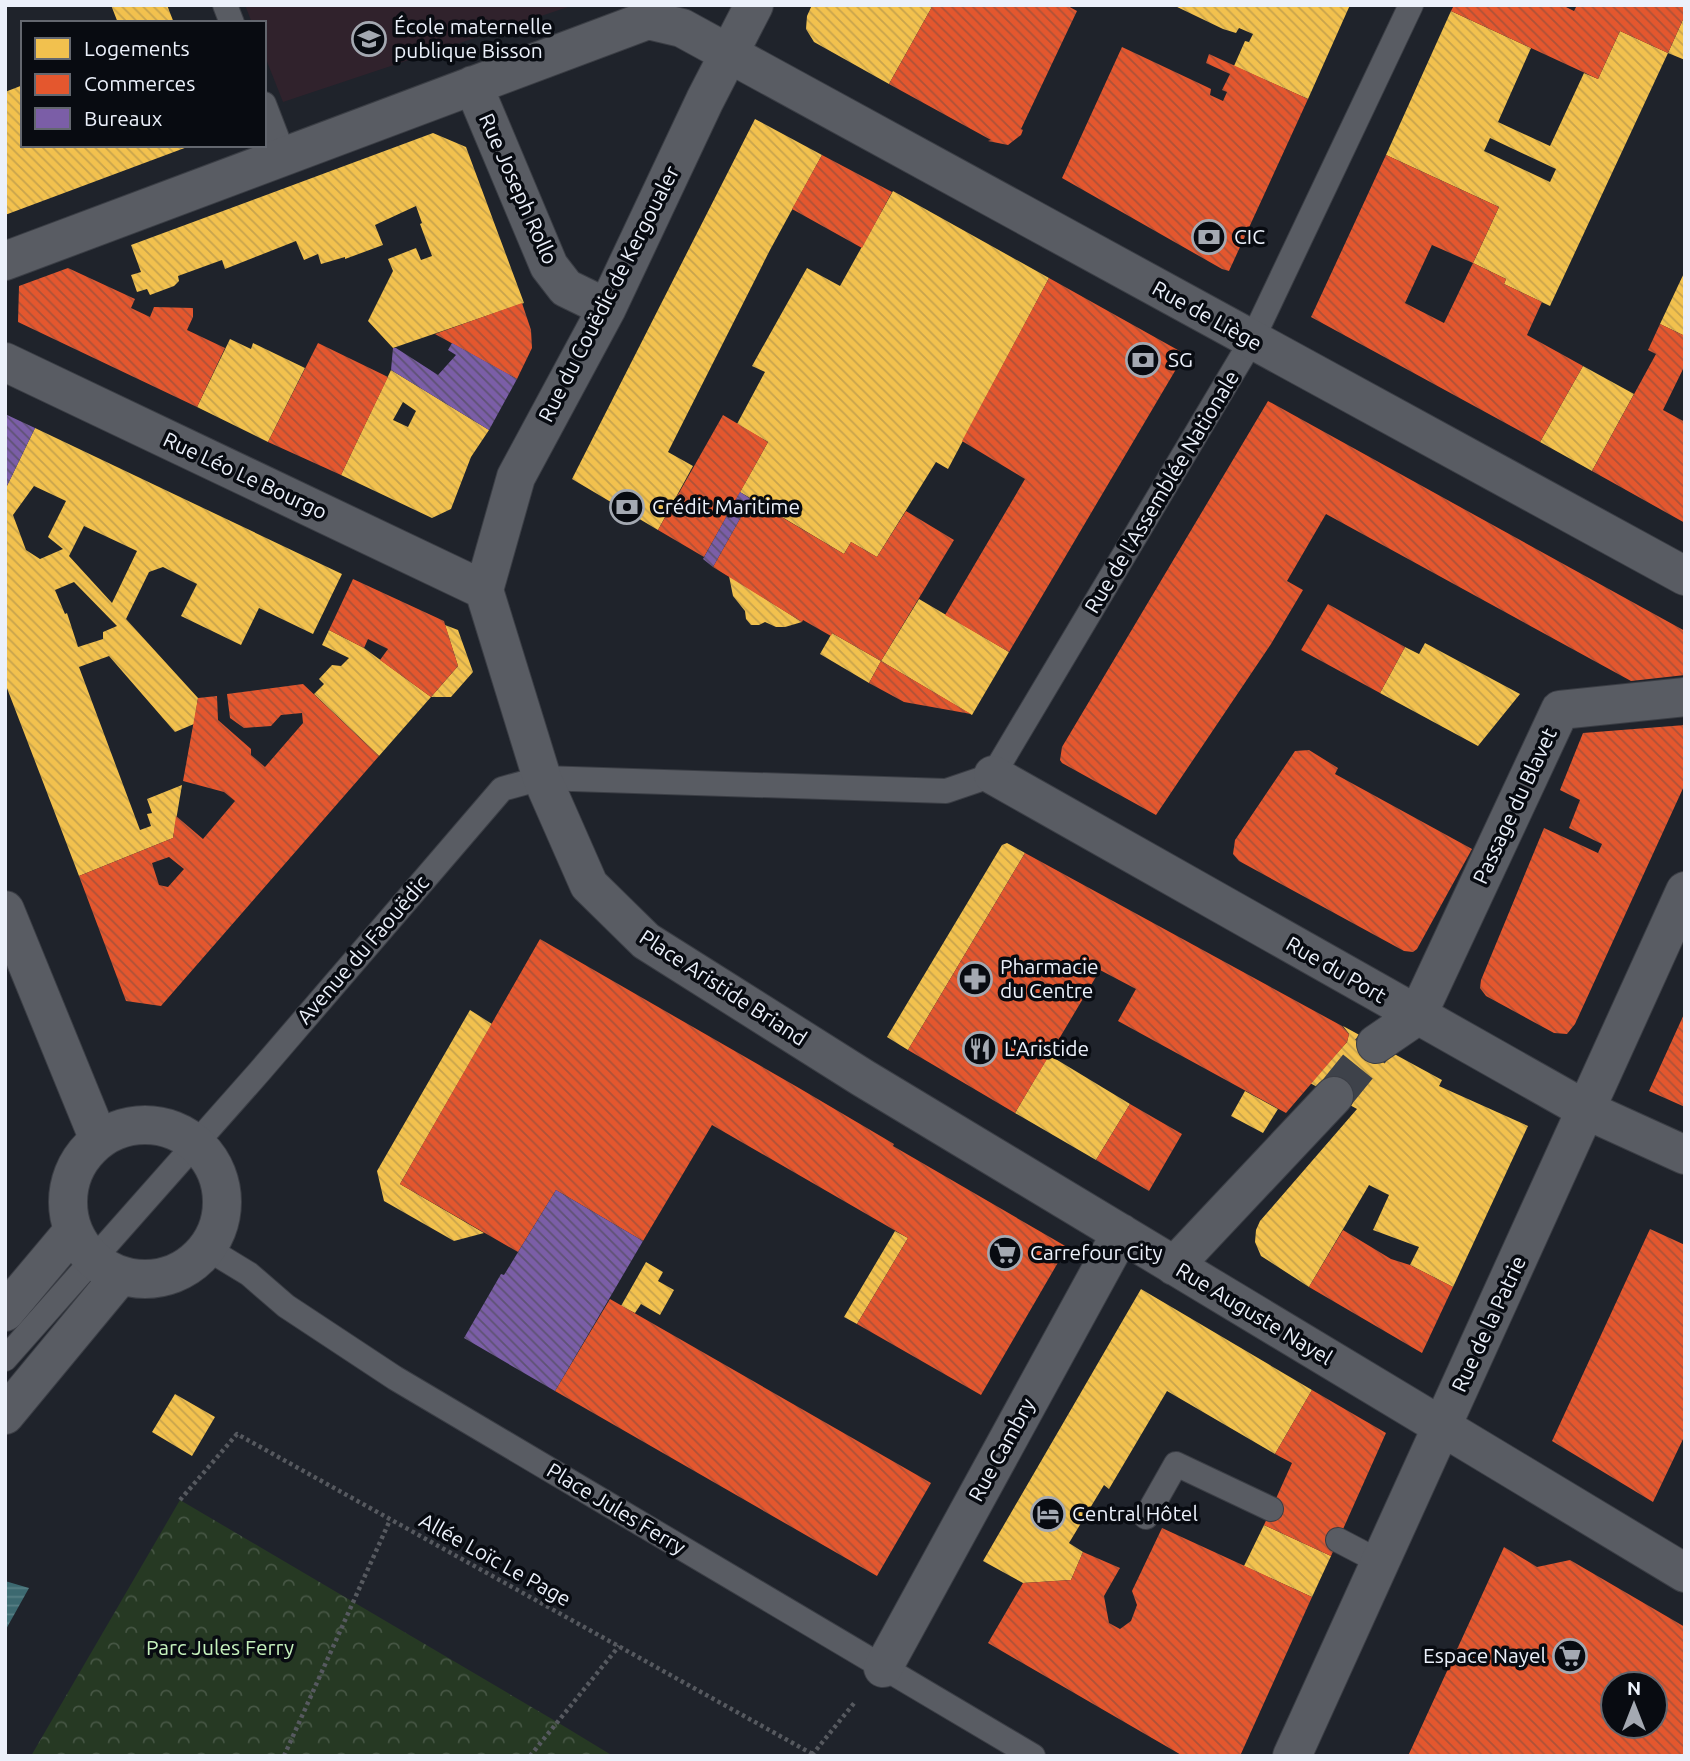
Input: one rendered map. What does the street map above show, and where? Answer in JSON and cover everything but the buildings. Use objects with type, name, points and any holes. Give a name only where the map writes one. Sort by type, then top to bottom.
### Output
[{"type":"street","name":"Rue du Couëdic de Kergoualer","points":[[484,590],[516,477],[607,307],[705,100],[754,5]]},
{"type":"street","name":"Rue de Liège","points":[[5,261],[648,20],[682,28],[1685,576]]},
{"type":"street","name":"Rue Joseph Rollo","points":[[473,85],[549,266],[566,288],[607,307]]},
{"type":"street","name":"Rue Léo Le Bourgo","points":[[5,362],[484,590]]},
{"type":"street","name":"Place Aristide Briand","points":[[484,590],[542,778],[589,885],[646,941],[823,1054]]},
{"type":"street","name":"Passage du Blavet","points":[[1417,1016],[1560,710],[1685,697]]},
{"type":"street","name":"Rue du Port","points":[[993,775],[1586,1110],[1685,1155]]},
{"type":"street","name":"Rue de la Patrie","points":[[1292,1756],[1685,891]]},
{"type":"street","points":[[5,910],[99,1140]]},
{"type":"street","points":[[1376,1044],[1417,1016]]},
{"type":"street","name":"Rue Auguste Nayel","points":[[823,1054],[1685,1573]]},
{"type":"street","points":[[1174,1266],[1334,1096]]},
{"type":"street","points":[[148,1124],[174,1129],[196,1142],[221,1181],[224,1205],[219,1229],[208,1249],[169,1277],[144,1280],[95,1256],[67,1207],[70,1181],[81,1158],[99,1140],[122,1127],[148,1124]]},
{"type":"street","name":"Rue Cambry","points":[[883,1668],[1121,1233]]},
{"type":"street","points":[[5,1311],[95,1256]]},
{"type":"street","points":[[5,1415],[95,1256]]},
{"type":"lane","name":"Rue de l'Assemblée Nationale","points":[[993,775],[1252,340],[1411,5]]},
{"type":"lane","points":[[266,109],[285,156]]},
{"type":"lane","points":[[542,778],[946,791],[993,775]]},
{"type":"lane","name":"Avenue du Faouëdic","points":[[5,1359],[260,1071],[502,789],[542,778]]},
{"type":"lane","name":"Place Jules Ferry","points":[[208,1249],[249,1274],[286,1306],[395,1378],[1033,1756]]},
{"type":"lane","points":[[1146,1517],[1176,1464],[1271,1509]]},
{"type":"lane","points":[[1338,1540],[1380,1562]]},
{"type":"path","name":"Allée Loïc Le Page","points":[[180,1500],[236,1434],[814,1755]]},
{"type":"path","points":[[284,1756],[390,1520]]},
{"type":"path","points":[[530,1756],[618,1646]]},
{"type":"path","points":[[814,1755],[883,1668]]},
{"type":"shaded area","name":"École maternelle publique Bisson","points":[[245,5],[574,5],[283,102],[266,59],[266,21],[251,21]]},
{"type":"green space","name":"Parc Jules Ferry","points":[[180,1500],[557,1722],[613,1756],[31,1756]]},
{"type":"water","points":[[5,1581],[29,1588],[5,1631]]},
{"type":"tunnel","points":[[1334,1096],[1376,1044]]},
{"type":"place","name":"École maternelle publique Bisson","points":[[369,39]]},
{"type":"place","name":"CIC","points":[[1209,237]]},
{"type":"place","name":"SG","points":[[1143,360]]},
{"type":"place","name":"Crédit Maritime","points":[[627,507]]},
{"type":"place","name":"Pharmacie du Centre","points":[[975,979]]},
{"type":"place","name":"L'Aristide","points":[[980,1049]]},
{"type":"place","name":"Carrefour City","points":[[1005,1253]]},
{"type":"place","name":"Central Hôtel","points":[[1048,1514]]},
{"type":"place","name":"Espace Nayel","points":[[1570,1656]]}]
